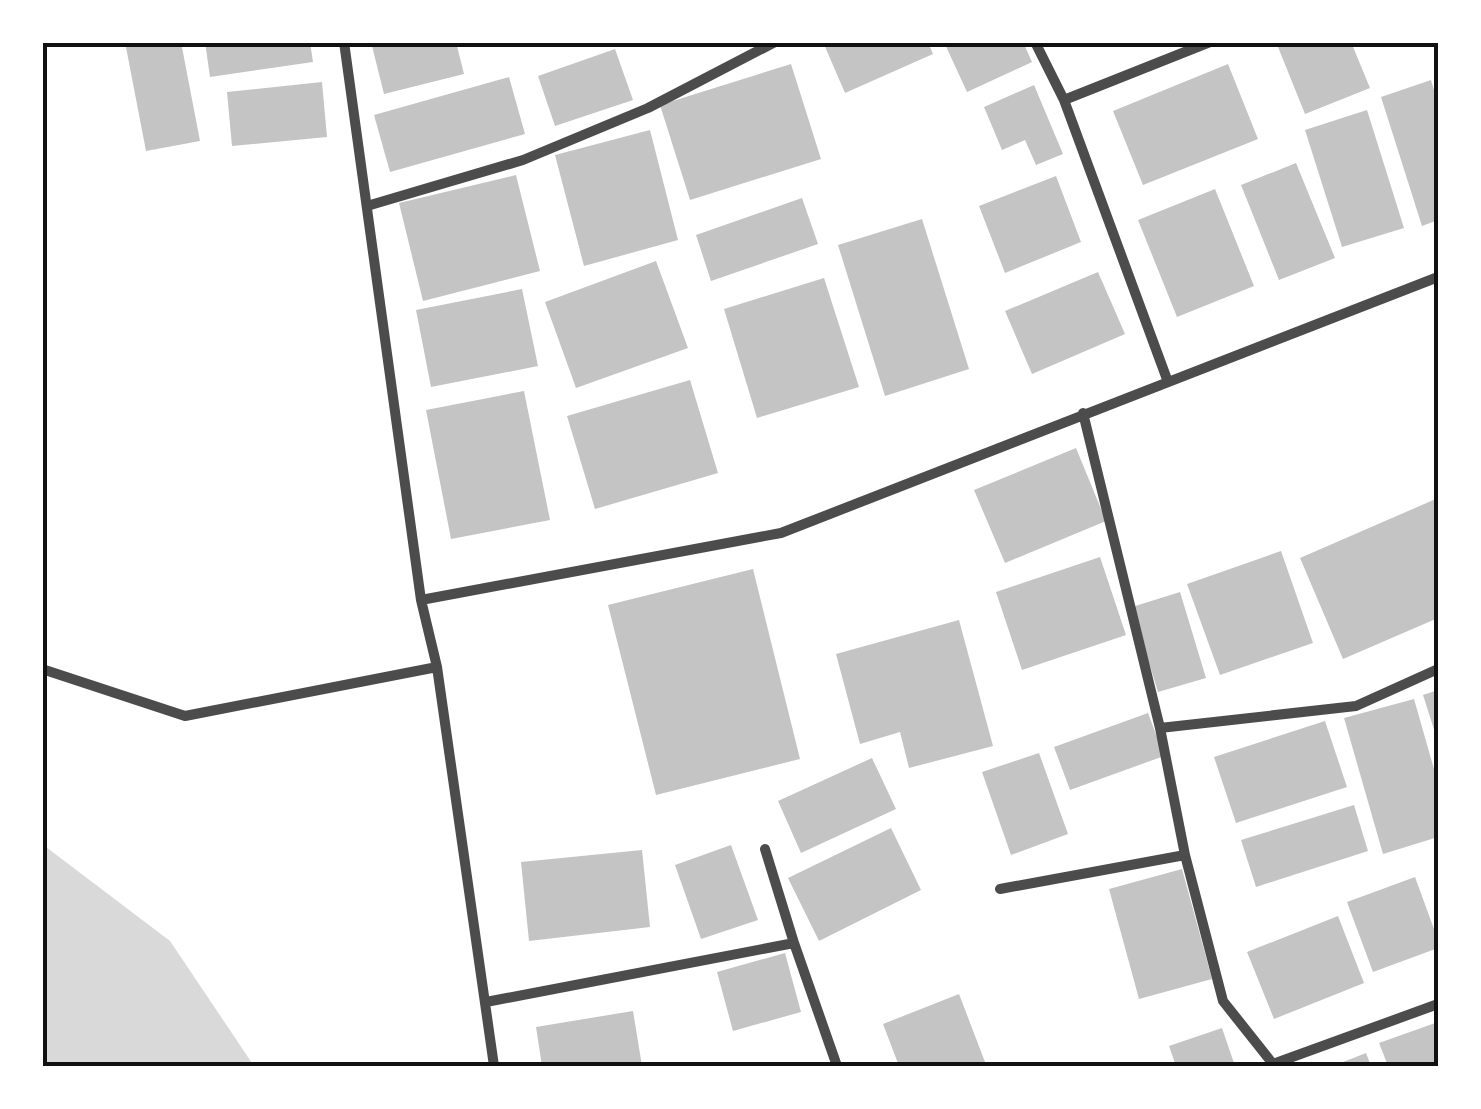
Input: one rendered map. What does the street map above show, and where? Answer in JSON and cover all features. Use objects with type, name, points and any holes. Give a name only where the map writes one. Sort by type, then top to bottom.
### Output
[{"type":"street","points":[[344,42],[420,600],[437,667],[494,1066]]},
{"type":"street","points":[[367,206],[523,160],[648,108],[775,42]]},
{"type":"street","points":[[1035,42],[1064,100],[1168,382]]},
{"type":"street","points":[[1064,100],[1210,42]]},
{"type":"street","points":[[420,600],[781,533],[1438,276]]},
{"type":"street","points":[[1083,413],[1223,1001],[1273,1065],[1438,1004]]},
{"type":"street","points":[[42,670],[184,716],[437,667]]},
{"type":"street","points":[[1160,728],[1356,706],[1438,669]]},
{"type":"street","points":[[765,849],[837,1066]]},
{"type":"street","points":[[1000,889],[1186,855]]},
{"type":"street","points":[[486,1002],[794,943]]},
{"type":"shaded area","points":[[42,844],[170,941],[254,1066],[43,1066]]},
{"type":"building","points":[[125,42],[181,42],[200,141],[146,151]]},
{"type":"building","points":[[205,42],[310,42],[313,62],[210,77]]},
{"type":"building","points":[[371,42],[456,42],[464,74],[384,94]]},
{"type":"building","points":[[823,42],[928,42],[933,54],[845,93]]},
{"type":"building","points":[[944,42],[1023,42],[1032,62],[967,92]]},
{"type":"building","points":[[1276,42],[1351,42],[1370,88],[1305,114]]},
{"type":"building","points":[[615,49],[633,100],[555,126],[538,76]]},
{"type":"building","points":[[791,64],[821,159],[690,200],[660,105]]},
{"type":"building","points":[[1228,64],[1258,139],[1143,185],[1113,111]]},
{"type":"building","points":[[509,77],[525,134],[390,172],[374,115]]},
{"type":"building","points":[[1431,80],[1438,104],[1438,220],[1422,226],[1381,97]]},
{"type":"building","points":[[322,82],[327,137],[232,146],[227,92]]},
{"type":"building","points":[[1034,85],[1063,154],[1036,165],[1025,140],[1002,150],[984,107]]},
{"type":"building","points":[[1367,110],[1404,228],[1342,247],[1305,130]]},
{"type":"building","points":[[650,130],[678,240],[584,266],[555,155]]},
{"type":"building","points":[[1296,163],[1335,258],[1279,280],[1241,185]]},
{"type":"building","points":[[516,175],[540,271],[423,301],[399,203]]},
{"type":"building","points":[[1056,176],[1081,242],[1005,273],[979,206]]},
{"type":"building","points":[[1215,189],[1254,286],[1177,317],[1138,220]]},
{"type":"building","points":[[802,198],[818,244],[711,281],[696,235]]},
{"type":"building","points":[[922,219],[969,369],[885,396],[838,245]]},
{"type":"building","points":[[656,261],[688,348],[576,388],[545,302]]},
{"type":"building","points":[[1098,272],[1125,334],[1032,374],[1005,311]]},
{"type":"building","points":[[824,278],[859,387],[757,418],[724,309]]},
{"type":"building","points":[[522,289],[538,366],[431,387],[416,310]]},
{"type":"building","points":[[690,380],[718,473],[595,509],[567,416]]},
{"type":"building","points":[[524,391],[550,520],[451,539],[426,410]]},
{"type":"building","points":[[1076,448],[1106,521],[1005,563],[974,490]]},
{"type":"building","points":[[1438,498],[1438,618],[1343,659],[1300,558]]},
{"type":"building","points":[[1281,551],[1313,643],[1220,675],[1187,584]]},
{"type":"building","points":[[1100,557],[1126,635],[1022,670],[996,592]]},
{"type":"building","points":[[753,569],[800,759],[656,795],[608,605]]},
{"type":"building","points":[[1180,592],[1206,678],[1158,692],[1132,607]]},
{"type":"building","points":[[959,620],[993,746],[909,768],[900,732],[860,744],[836,654]]},
{"type":"building","points":[[1438,690],[1438,742],[1423,695]]},
{"type":"building","points":[[1414,699],[1438,783],[1438,837],[1383,854],[1344,718]]},
{"type":"building","points":[[1148,713],[1164,756],[1070,790],[1054,747]]},
{"type":"building","points":[[1325,721],[1347,787],[1236,823],[1214,757]]},
{"type":"building","points":[[1039,753],[1068,834],[1011,855],[982,772]]},
{"type":"building","points":[[872,758],[896,809],[801,853],[778,801]]},
{"type":"building","points":[[1354,805],[1368,851],[1256,887],[1241,840]]},
{"type":"building","points":[[891,828],[921,890],[819,941],[788,878]]},
{"type":"building","points":[[731,845],[758,920],[701,939],[675,865]]},
{"type":"building","points":[[642,850],[650,927],[529,941],[521,862]]},
{"type":"building","points":[[1182,869],[1212,979],[1139,999],[1109,889]]},
{"type":"building","points":[[1415,877],[1438,948],[1373,972],[1347,902]]},
{"type":"building","points":[[1338,916],[1364,983],[1274,1019],[1247,952]]},
{"type":"building","points":[[785,953],[801,1012],[733,1031],[717,972]]},
{"type":"building","points":[[959,994],[985,1062],[974,1066],[899,1066],[883,1024]]},
{"type":"building","points":[[633,1011],[642,1066],[542,1066],[536,1027]]},
{"type":"building","points":[[1438,1022],[1438,1066],[1388,1066],[1379,1043]]},
{"type":"building","points":[[1222,1028],[1235,1066],[1176,1066],[1169,1046]]},
{"type":"building","points":[[1366,1053],[1371,1066],[1333,1066]]}]
